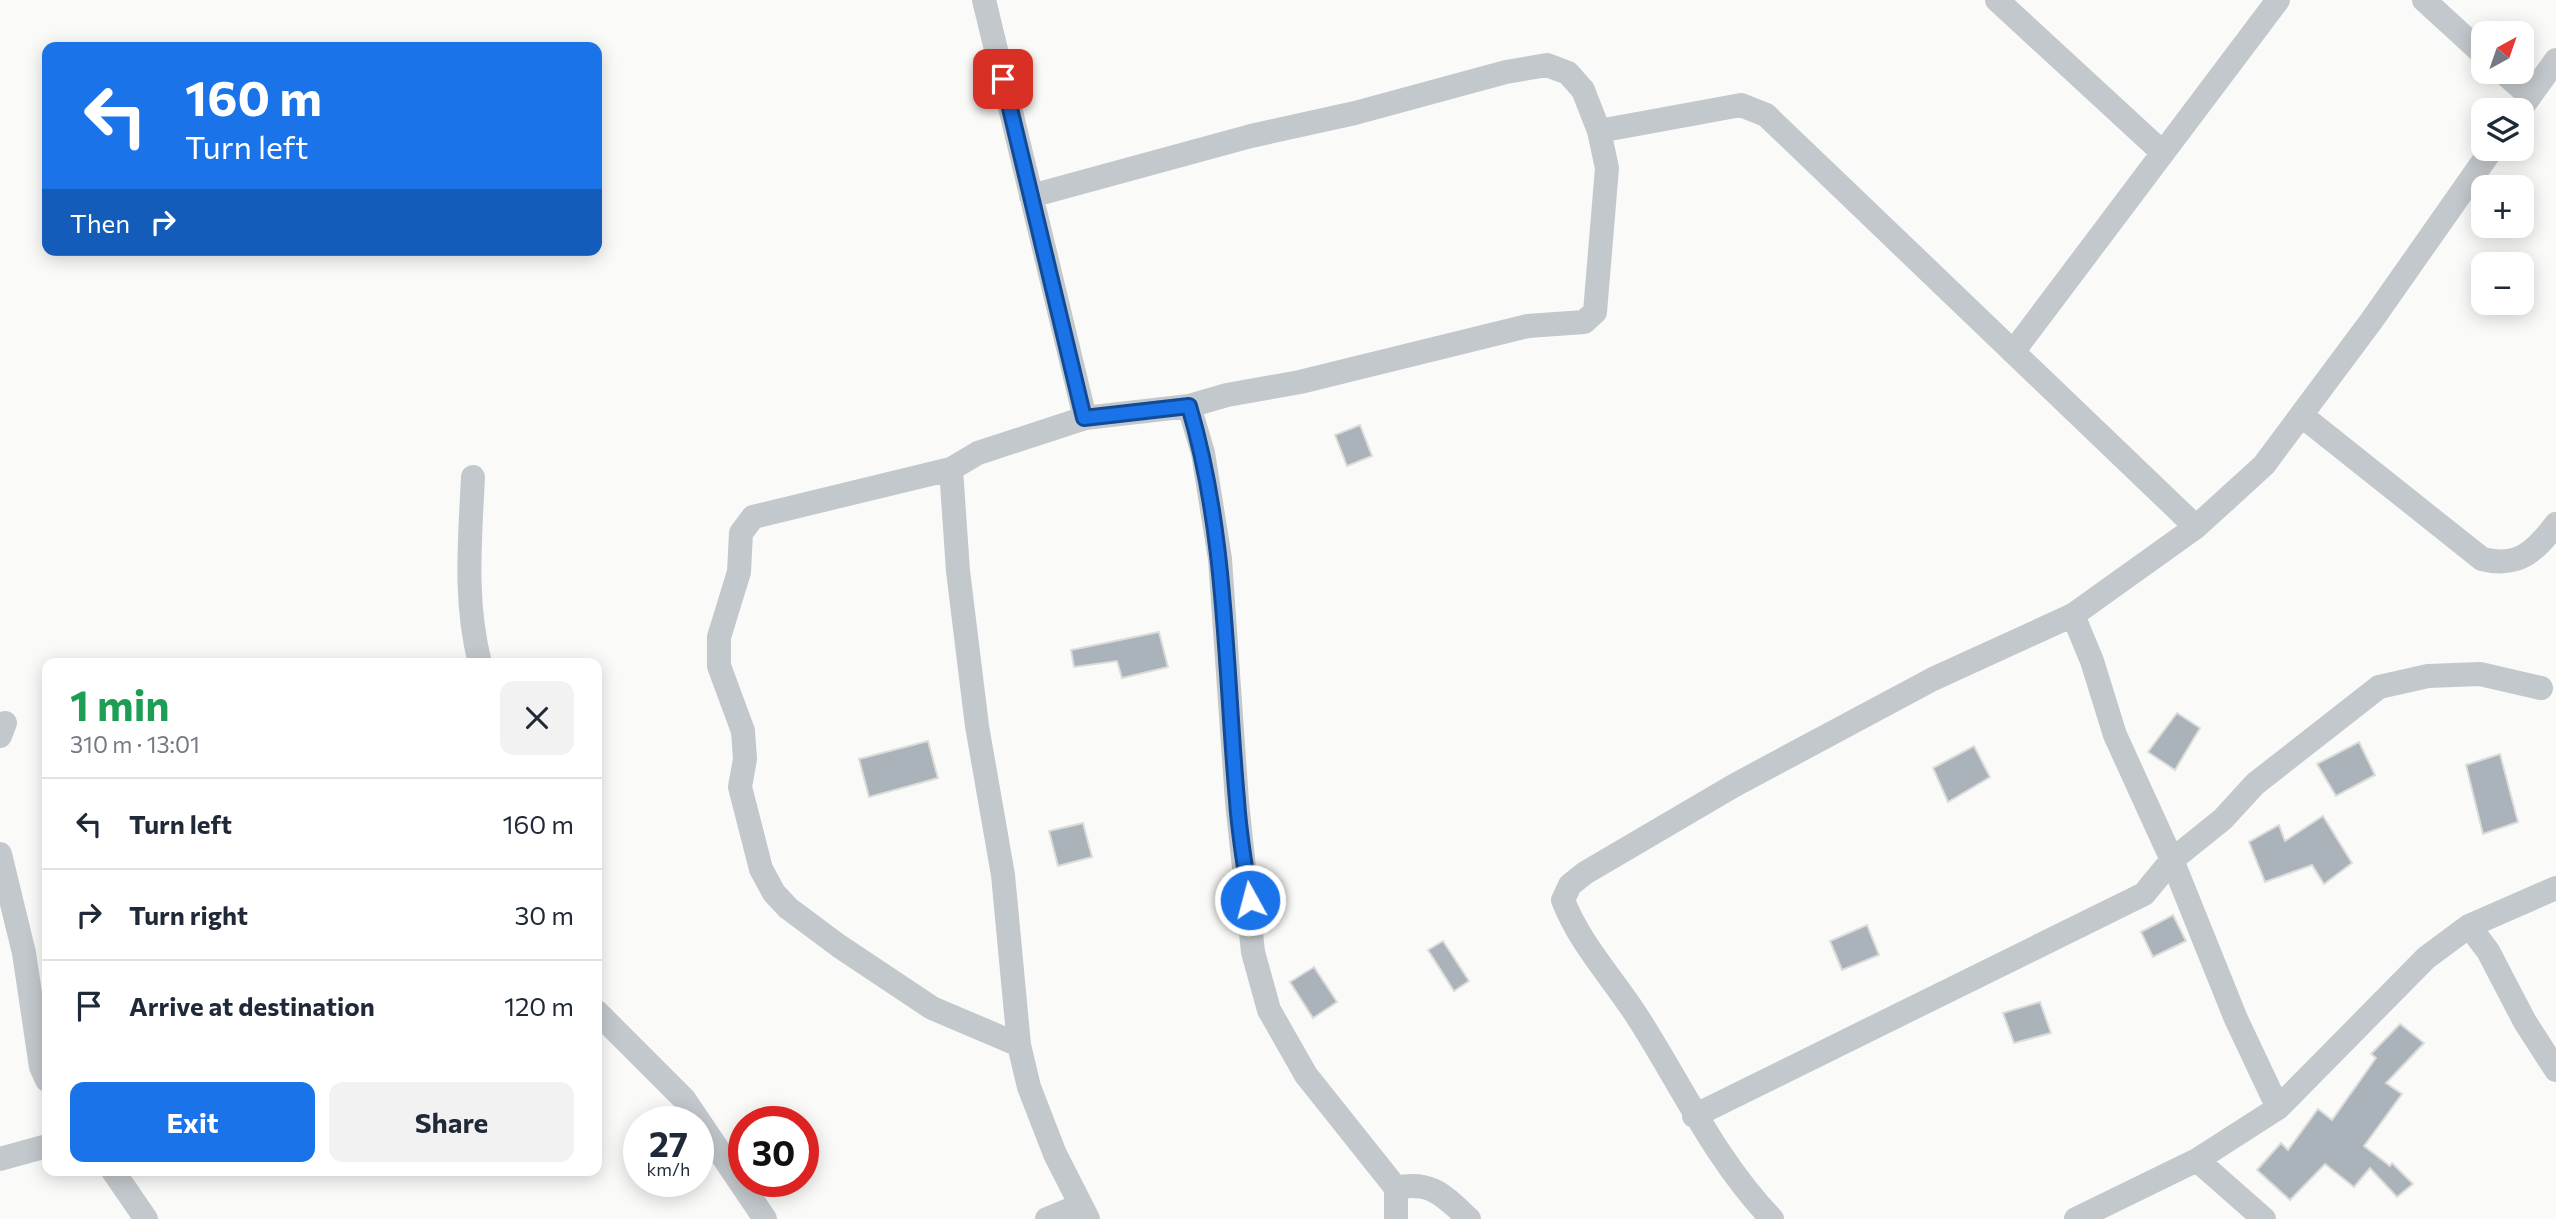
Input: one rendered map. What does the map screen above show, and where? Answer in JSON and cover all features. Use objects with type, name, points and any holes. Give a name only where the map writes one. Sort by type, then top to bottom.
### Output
[{"type":"street","points":[[984,0],[1084,418]]},
{"type":"street","points":[[1997,0],[2163,153]]},
{"type":"street","points":[[2013,352],[2278,0]]},
{"type":"street","points":[[2424,0],[2471,43]]},
{"type":"street","points":[[2529,98],[2556,60]]},
{"type":"street","points":[[1019,1045],[932,1007],[839,946],[788,908],[774,893],[761,869],[745,816],[740,787],[746,759],[743,731],[719,666],[719,637],[739,572],[741,533],[753,517],[951,469],[978,453],[1084,418],[1189,406],[1227,395],[1300,382],[1528,326],[1584,322],[1591,318],[1596,300],[1607,168],[1600,131],[1583,90],[1568,74],[1547,65],[1506,72],[1355,113],[1251,136],[1031,196]]},
{"type":"street","points":[[1600,131],[1741,105],[1766,115],[2196,527]]},
{"type":"street","points":[[1772,1219],[1694,1116],[1636,1015],[1574,928],[1563,900],[1570,885],[1585,873],[1735,785],[1933,679],[2073,615],[2196,527],[2264,465],[2483,161]]},
{"type":"street","points":[[1189,406],[1203,453],[1220,559],[1237,802],[1253,952],[1269,1010],[1306,1075],[1396,1188],[1396,1219]]},
{"type":"street","points":[[2301,415],[2482,559],[2501,564],[2521,559],[2544,540],[2556,524]]},
{"type":"street","points":[[951,469],[958,571],[977,726],[1003,875],[1019,1045],[1038,1109],[1084,1212],[1047,1219]]},
{"type":"street","points":[[473,477],[468,570],[474,642],[479,658]]},
{"type":"street","points":[[2073,615],[2092,661],[2115,735],[2172,860],[2236,1019],[2278,1108]]},
{"type":"street","points":[[1694,1116],[2144,894],[2172,860],[2222,819],[2255,784],[2379,687],[2428,676],[2480,674],[2541,688]]},
{"type":"street","points":[[0,855],[24,953],[42,1069]]},
{"type":"street","points":[[2089,1216],[2197,1160],[2278,1108],[2426,958],[2469,926],[2556,888]]},
{"type":"street","points":[[2469,926],[2488,951],[2525,1022],[2556,1070]]},
{"type":"street","points":[[602,1017],[684,1099],[765,1219]]},
{"type":"street","points":[[0,1159],[42,1147]]},
{"type":"street","points":[[2197,1160],[2264,1219]]},
{"type":"street","points":[[116,1176],[146,1219]]},
{"type":"street","points":[[1396,1188],[1414,1184],[1430,1188],[1469,1219]]},
{"type":"building","points":[[1360,425],[1372,456],[1347,466],[1335,435]]},
{"type":"building","points":[[1159,632],[1168,667],[1122,678],[1117,661],[1074,667],[1071,650]]},
{"type":"building","points":[[2177,713],[2200,728],[2175,770],[2148,752]]},
{"type":"building","points":[[928,741],[938,778],[869,797],[859,759]]},
{"type":"building","points":[[2359,742],[2375,775],[2336,796],[2317,764]]},
{"type":"building","points":[[1974,746],[1990,777],[1948,802],[1933,768]]},
{"type":"building","points":[[2500,754],[2518,822],[2483,834],[2466,765]]},
{"type":"building","points":[[2323,816],[2352,863],[2324,884],[2312,865],[2265,882],[2249,842],[2279,825],[2285,841]]},
{"type":"building","points":[[1083,823],[1092,857],[1058,866],[1049,831]]},
{"type":"building","points":[[2173,915],[2186,941],[2153,957],[2141,932]]},
{"type":"building","points":[[1867,925],[1879,955],[1842,970],[1830,941]]},
{"type":"building","points":[[1443,941],[1469,981],[1454,991],[1428,950]]},
{"type":"building","points":[[1314,967],[1337,1002],[1313,1018],[1290,982]]},
{"type":"building","points":[[2040,1002],[2051,1033],[2014,1043],[2003,1013]]},
{"type":"building","points":[[2400,1024],[2424,1043],[2386,1083],[2402,1094],[2364,1146],[2390,1166],[2392,1163],[2413,1184],[2397,1197],[2370,1168],[2354,1187],[2325,1164],[2290,1200],[2257,1170],[2281,1143],[2288,1150],[2318,1109],[2332,1120],[2376,1058],[2371,1054]]},
{"type":"route","points":[[1003,79],[1069,345],[1084,418],[1189,406],[1203,453],[1220,559],[1237,802],[1250,900]]}]
